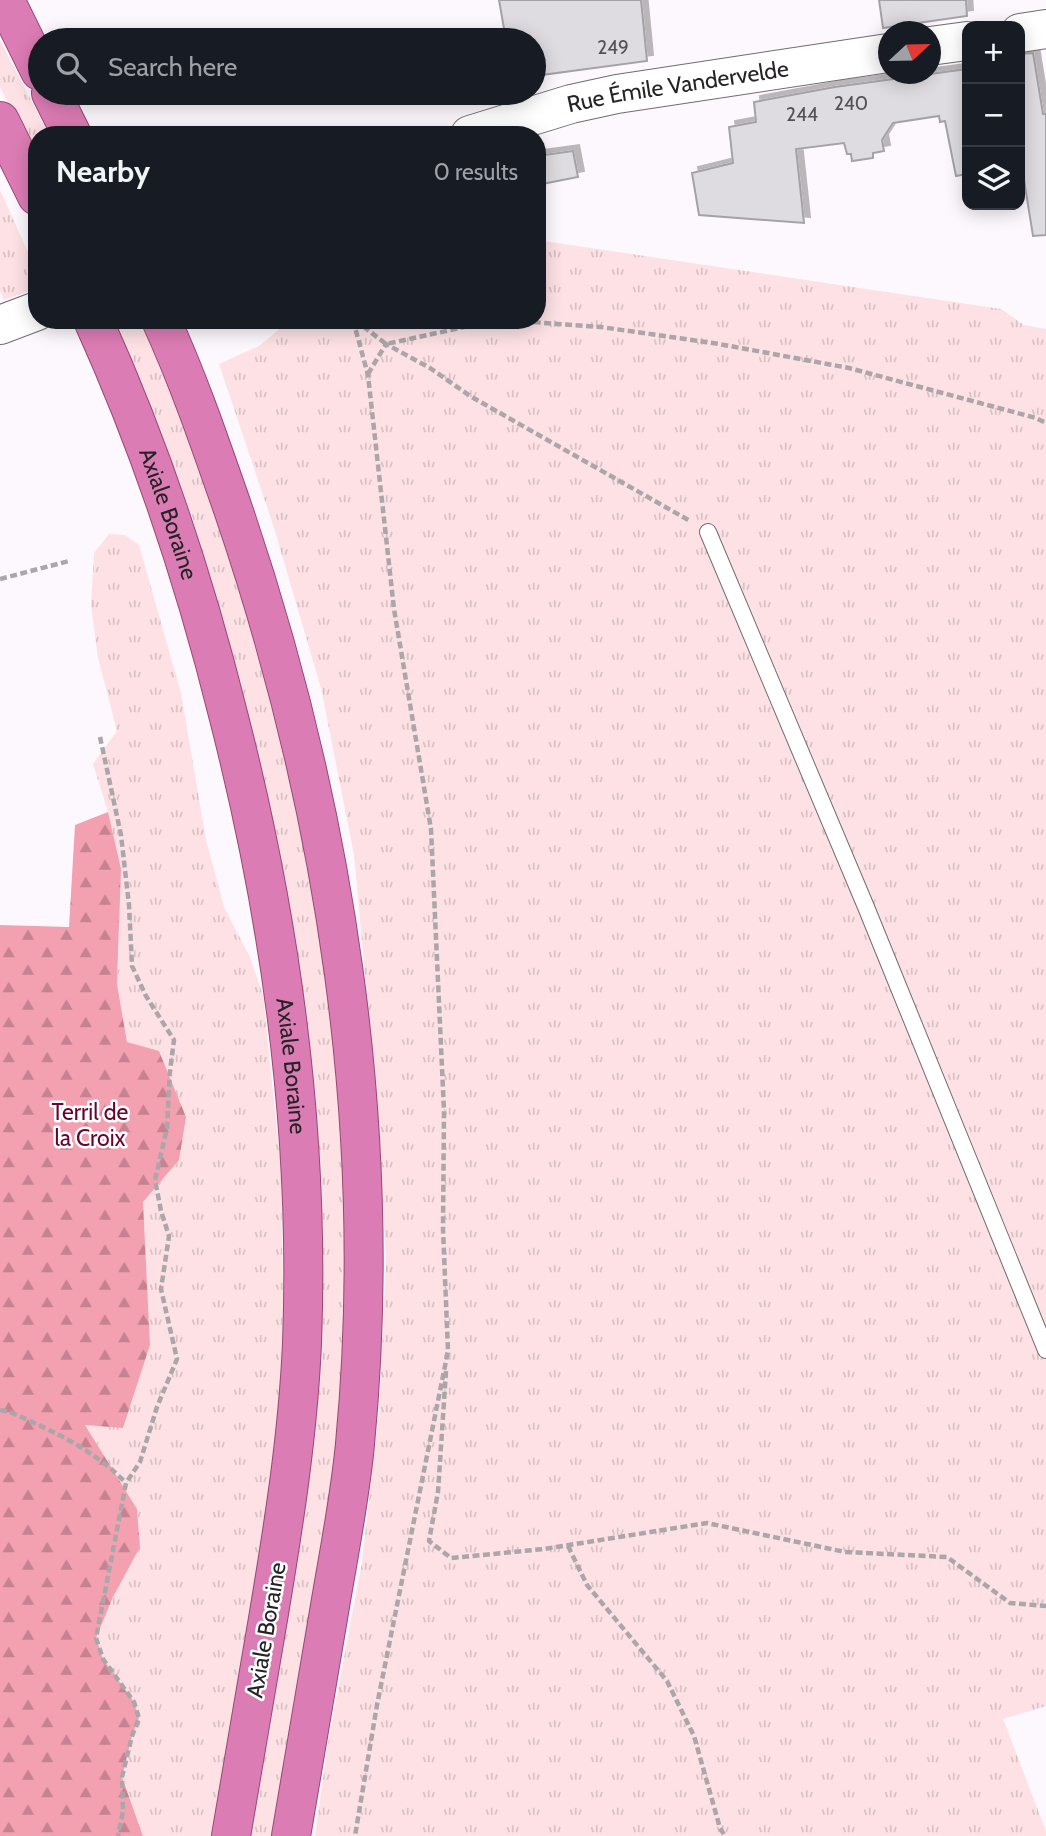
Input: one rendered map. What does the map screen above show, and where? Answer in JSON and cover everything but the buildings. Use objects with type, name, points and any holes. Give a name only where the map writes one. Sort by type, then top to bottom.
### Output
[{"type":"highway","points":[[5,0],[28,47]]},
{"type":"highway","points":[[57,105],[68,126]]},
{"type":"highway","points":[[0,121],[28,179]]},
{"type":"highway","points":[[165,329],[195,402],[275,641],[335,909],[354,1071],[362,1244],[361,1340],[355,1445],[291,1836]]},
{"type":"highway","name":"Axiale Boraine","points":[[100,336],[142,434],[188,563],[252,807],[285,1005],[300,1153],[304,1257],[302,1344],[295,1445],[231,1836]]},
{"type":"street","points":[[1025,32],[1046,29]]},
{"type":"street","points":[[941,45],[962,42]]},
{"type":"street","name":"Rue Émile Vandervelde","points":[[497,126],[534,114],[617,94],[878,55]]},
{"type":"street","points":[[0,325],[28,314]]},
{"type":"lane","points":[[708,532],[866,907],[1046,1350]]},
{"type":"path","points":[[546,322],[654,334],[849,368],[1046,421]]},
{"type":"path","points":[[356,329],[368,375],[394,609],[432,829],[444,1098],[443,1228],[448,1350],[438,1492],[429,1541],[451,1558],[568,1546],[707,1524],[845,1552],[947,1557],[1010,1603],[1046,1606]]},
{"type":"path","points":[[366,329],[470,396],[708,532]]},
{"type":"path","points":[[368,375],[386,344],[455,329]]},
{"type":"path","points":[[0,579],[69,561]]},
{"type":"path","points":[[100,737],[121,835],[129,905],[132,966],[146,996],[174,1040],[167,1128],[155,1180],[169,1236],[161,1289],[177,1359],[157,1407],[140,1462],[126,1483],[96,1638],[103,1659],[134,1702],[139,1718],[122,1777],[123,1811],[118,1836]]},
{"type":"path","points":[[355,1836],[377,1705],[448,1350]]},
{"type":"path","points":[[0,1410],[52,1430],[72,1441],[97,1456],[126,1483]]},
{"type":"path","points":[[568,1546],[587,1585],[667,1681],[694,1736],[724,1836]]},
{"type":"green space","points":[[0,40],[28,94],[28,105],[34,105],[44,126],[28,126],[28,143],[0,87]]},
{"type":"green space","points":[[0,190],[28,252],[28,291],[4,300],[0,291]]},
{"type":"green space","points":[[546,241],[1001,309],[1024,325],[1046,329],[1046,1706],[1003,1719],[1046,1836],[315,1836],[328,1743],[362,1562],[379,1411],[386,1264],[379,1125],[354,855],[321,688],[274,528],[219,364],[259,346],[279,329],[546,329]]},
{"type":"green space","points":[[118,329],[147,329],[166,371],[265,661],[302,827],[327,975],[339,1093],[345,1202],[343,1377],[327,1536],[276,1836],[247,1836],[302,1515],[275,837],[236,666],[190,511]]},
{"type":"green space","points":[[109,534],[125,535],[139,545],[181,693],[206,840],[224,907],[250,957],[263,995],[281,1169],[283,1302],[279,1427],[264,1552],[212,1836],[143,1836],[122,1777],[139,1718],[103,1659],[96,1638],[113,1597],[139,1547],[137,1510],[85,1425],[123,1427],[150,1345],[143,1202],[179,1160],[127,1042],[117,984],[120,924],[108,812],[93,764],[117,731],[98,658],[91,606],[94,553]]},
{"type":"green space","name":"Terril de la Croix","points":[[108,812],[121,869],[117,984],[127,1042],[159,1051],[186,1117],[179,1160],[143,1202],[150,1345],[123,1428],[85,1425],[137,1509],[140,1547],[113,1597],[96,1638],[103,1659],[134,1702],[139,1718],[122,1777],[143,1836],[0,1836],[0,925],[69,927],[75,825]]}]
